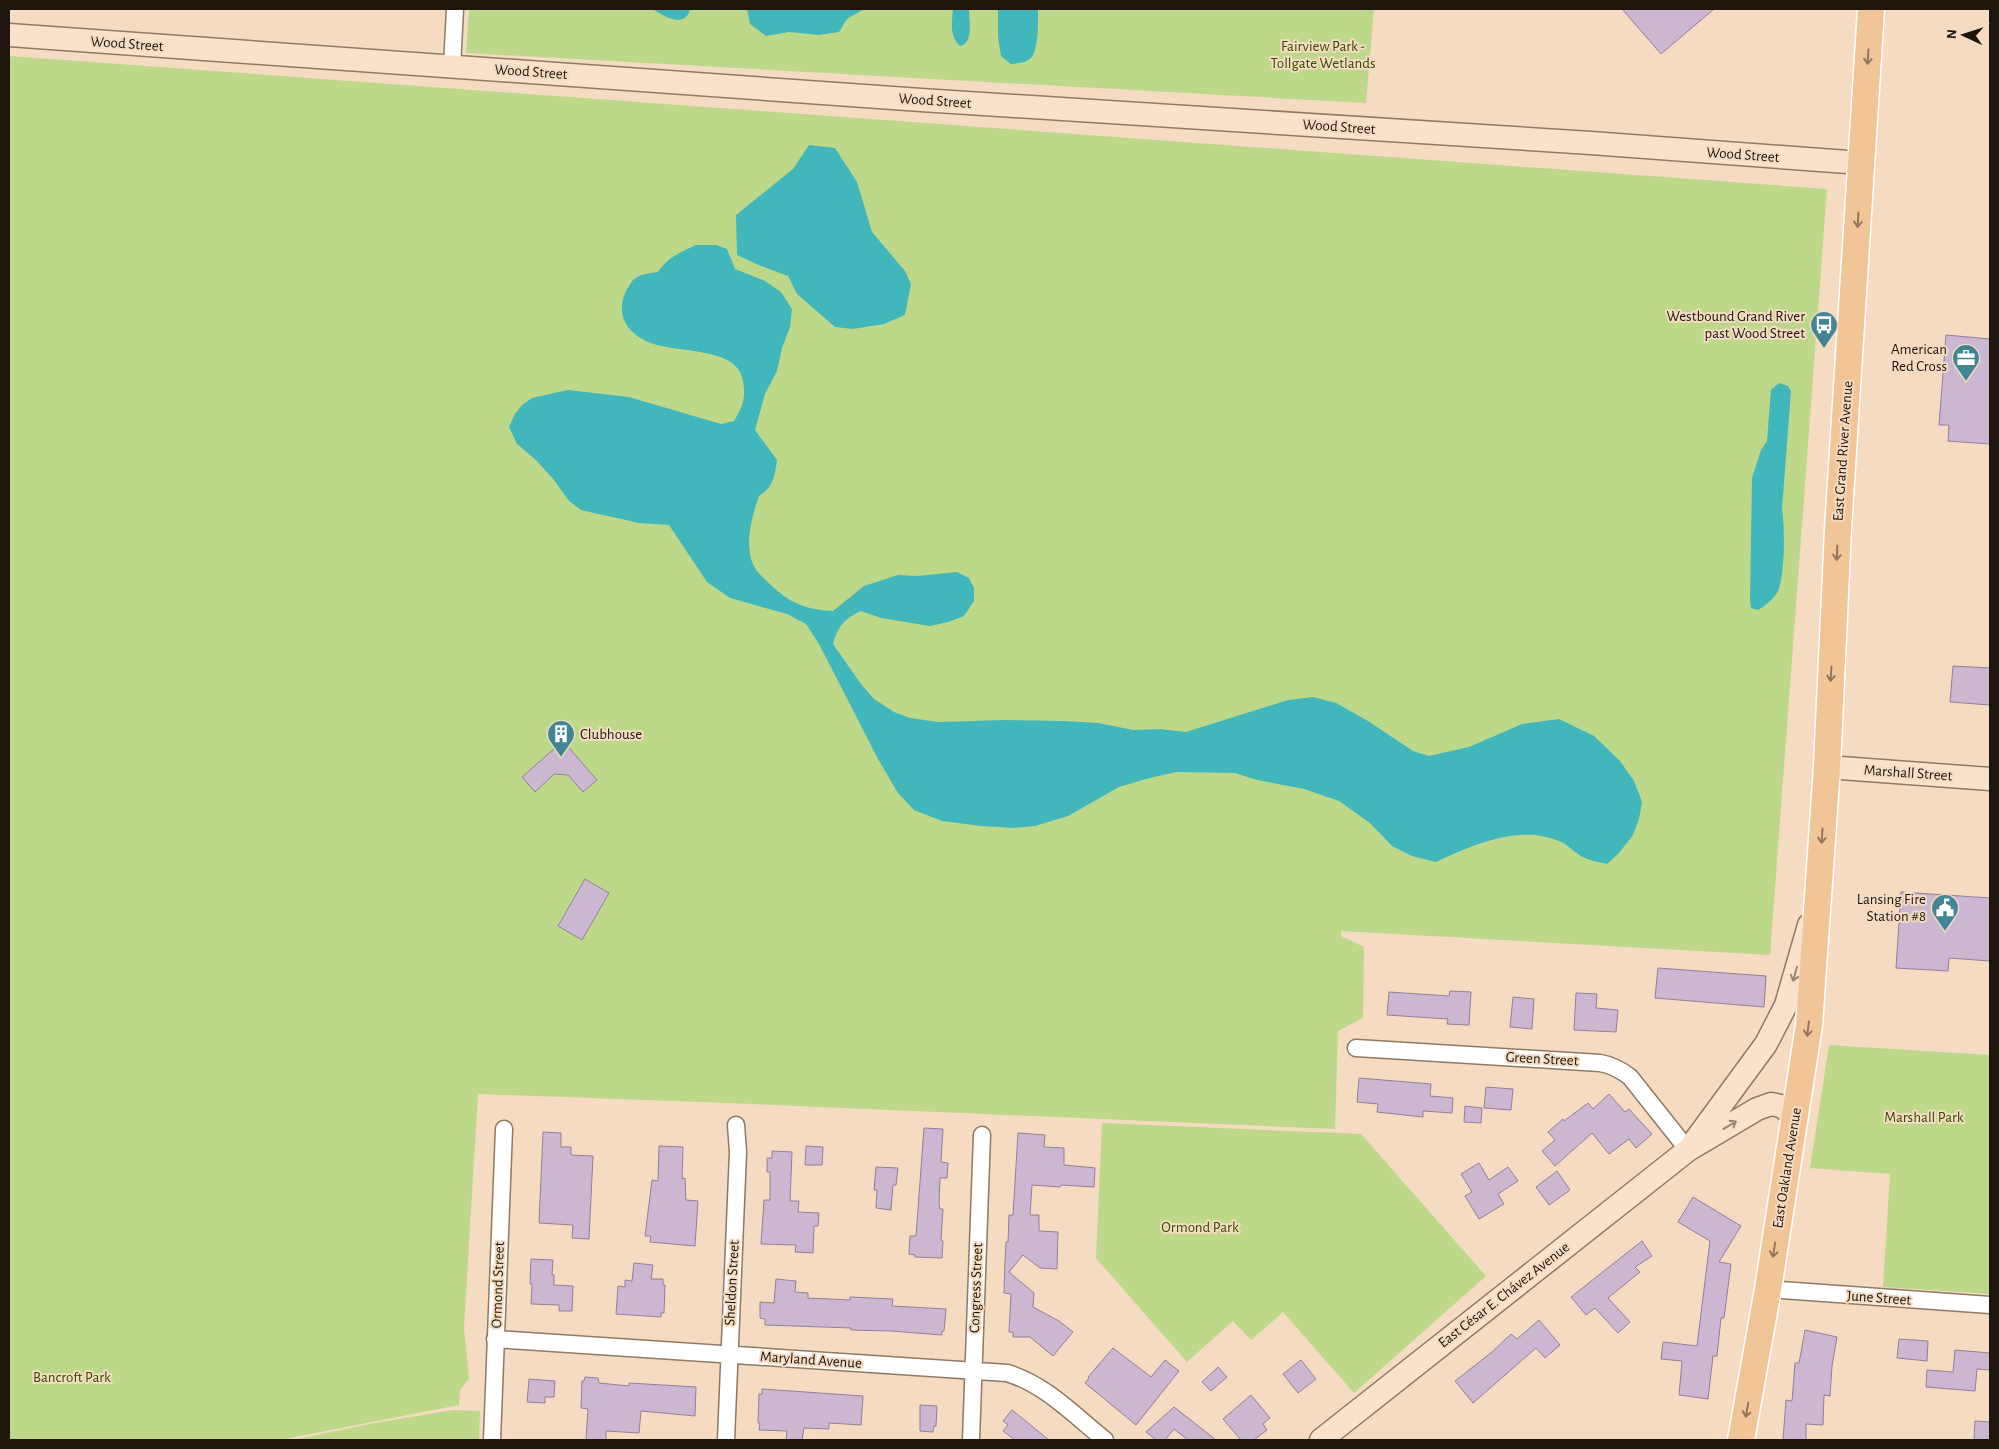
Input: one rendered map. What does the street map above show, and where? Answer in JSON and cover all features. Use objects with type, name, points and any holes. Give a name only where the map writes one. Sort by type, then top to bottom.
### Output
[{"type":"main road","name":"East Grand River Avenue","points":[[1818,893],[1827,767],[1838,529],[1871,9]]},
{"type":"main road","name":"East Oakland Avenue","points":[[1741,1440],[1768,1290],[1809,1025],[1818,893]]},
{"type":"street","points":[[452,67],[455,9]]},
{"type":"street","name":"Wood Street","points":[[9,35],[921,100],[1591,143],[1861,163]]},
{"type":"street","name":"Marshall Street","points":[[1827,767],[1990,779]]},
{"type":"street","name":"East César E. Chávez Avenue","points":[[1688,1150],[1766,1044],[1786,1005],[1818,893]]},
{"type":"street","name":"Green Street","points":[[1356,1048],[1600,1062],[1610,1065],[1620,1069],[1630,1077],[1688,1150]]},
{"type":"street","name":"East César E. Chávez Avenue","points":[[1320,1440],[1688,1150],[1756,1108],[1771,1104],[1781,1106],[1796,1116]]},
{"type":"street","name":"Sheldon Street","points":[[726,1440],[738,1152],[736,1125]]},
{"type":"street","name":"Ormond Street","points":[[492,1440],[504,1129]]},
{"type":"street","name":"Congress Street","points":[[970,1440],[982,1135]]},
{"type":"street","name":"June Street","points":[[1768,1290],[1990,1305]]},
{"type":"street","name":"Maryland Avenue","points":[[495,1339],[1008,1373],[1036,1384],[1105,1440]]},
{"type":"green space","name":"Fairview Park - Tollgate Wetlands","points":[[469,9],[1374,9],[1366,103],[466,53]]},
{"type":"green space","name":"Bancroft Park","points":[[9,56],[1827,189],[1770,955],[1341,931],[1341,936],[1364,947],[1363,1018],[1338,1031],[1335,1129],[478,1094],[464,1328],[469,1379],[460,1390],[459,1405],[280,1440],[9,1440]]},
{"type":"green space","name":"Marshall Park","points":[[1829,1045],[1990,1055],[1990,1294],[1883,1287],[1890,1174],[1810,1168]]},
{"type":"green space","name":"Ormond Park","points":[[1102,1123],[1361,1134],[1486,1276],[1354,1393],[1283,1312],[1251,1340],[1233,1321],[1187,1362],[1096,1258]]},
{"type":"green space","points":[[453,1410],[480,1411],[479,1440],[293,1440],[375,1423]]},
{"type":"water","points":[[653,9],[690,10],[687,16],[678,20],[662,15]]},
{"type":"water","points":[[747,9],[864,9],[847,19],[839,32],[819,35],[789,32],[766,36],[750,24]]},
{"type":"water","points":[[953,9],[969,9],[969,36],[964,44],[960,46],[956,42],[953,33]]},
{"type":"water","points":[[998,9],[1038,9],[1037,41],[1034,54],[1029,60],[1011,64],[1001,56],[998,37]]},
{"type":"water","points":[[809,145],[835,148],[857,182],[872,232],[905,271],[911,284],[905,315],[884,324],[853,329],[835,327],[797,294],[788,276],[737,255],[736,215],[793,169]]},
{"type":"water","points":[[696,245],[716,245],[727,249],[735,269],[765,281],[781,292],[792,309],[790,327],[782,348],[777,371],[765,394],[755,430],[777,460],[770,485],[759,496],[750,532],[751,560],[759,573],[780,593],[794,602],[816,609],[833,611],[864,586],[898,575],[917,576],[957,572],[969,578],[974,588],[974,601],[964,616],[948,622],[930,626],[881,618],[861,611],[846,620],[839,628],[833,644],[874,699],[894,712],[910,718],[938,722],[1064,721],[1098,723],[1133,730],[1160,729],[1186,732],[1288,700],[1313,697],[1336,703],[1368,721],[1413,751],[1429,756],[1469,747],[1522,724],[1559,719],[1594,736],[1620,761],[1634,781],[1642,802],[1639,819],[1633,835],[1619,853],[1607,864],[1585,858],[1559,841],[1544,836],[1528,835],[1512,836],[1480,843],[1436,862],[1412,856],[1392,846],[1370,823],[1339,801],[1304,789],[1257,780],[1235,773],[1176,772],[1146,779],[1119,787],[1068,816],[1035,826],[1014,828],[942,821],[914,810],[898,793],[878,759],[819,644],[806,624],[787,614],[730,598],[707,582],[669,525],[639,523],[581,510],[569,501],[536,460],[517,444],[509,427],[522,405],[532,398],[568,390],[629,397],[721,424],[734,421],[742,406],[744,397],[743,381],[738,369],[729,361],[716,356],[656,345],[644,340],[626,325],[622,311],[624,297],[633,280],[648,273],[658,272],[670,259]]},
{"type":"water","points":[[1779,383],[1788,386],[1791,391],[1782,509],[1784,527],[1783,563],[1778,591],[1769,602],[1758,610],[1751,608],[1750,600],[1752,478],[1761,450],[1767,441],[1771,390]]},
{"type":"building","points":[[1622,9],[1714,9],[1661,54]]},
{"type":"building","name":"American Red Cross","points":[[1946,335],[1990,339],[1990,444],[1948,441],[1949,425],[1939,425]]},
{"type":"building","points":[[1953,666],[1990,668],[1990,705],[1950,702]]},
{"type":"building","name":"Clubhouse","points":[[563,741],[597,780],[583,792],[568,775],[554,774],[535,792],[522,777]]},
{"type":"building","points":[[585,879],[609,893],[582,940],[558,926]]},
{"type":"building","name":"Lansing Fire Station #8","points":[[1901,892],[1990,898],[1990,961],[1949,958],[1948,971],[1896,968]]},
{"type":"building","points":[[1658,968],[1766,976],[1764,1007],[1655,998]]},
{"type":"building","points":[[1450,991],[1471,992],[1469,1025],[1447,1024],[1448,1019],[1387,1015],[1389,992],[1449,996]]},
{"type":"building","points":[[1576,993],[1597,994],[1596,1008],[1618,1010],[1616,1032],[1574,1030]]},
{"type":"building","points":[[1513,997],[1534,999],[1532,1029],[1510,1027]]},
{"type":"building","points":[[1359,1078],[1431,1084],[1430,1096],[1453,1098],[1452,1113],[1423,1111],[1423,1117],[1377,1112],[1378,1104],[1357,1102]]},
{"type":"building","points":[[1486,1087],[1513,1089],[1511,1110],[1484,1108]]},
{"type":"building","points":[[1609,1094],[1625,1112],[1629,1109],[1652,1134],[1636,1148],[1629,1139],[1609,1154],[1592,1133],[1555,1166],[1542,1151],[1555,1140],[1548,1132],[1563,1119],[1564,1121],[1588,1103],[1593,1109]]},
{"type":"building","points":[[1465,1106],[1482,1108],[1481,1123],[1464,1122]]},
{"type":"building","points":[[924,1128],[943,1129],[941,1162],[948,1163],[947,1178],[940,1178],[939,1204],[940,1209],[943,1209],[942,1258],[915,1257],[915,1255],[909,1254],[910,1236],[916,1236]]},
{"type":"building","points":[[543,1132],[561,1133],[561,1147],[571,1147],[571,1155],[593,1156],[589,1239],[572,1238],[573,1225],[539,1223]]},
{"type":"building","points":[[1018,1133],[1045,1135],[1044,1147],[1064,1148],[1064,1165],[1095,1168],[1094,1187],[1032,1185],[1030,1215],[1039,1215],[1039,1231],[1058,1232],[1057,1269],[1040,1268],[1023,1255],[1009,1272],[1034,1293],[1033,1307],[1059,1321],[1073,1332],[1053,1356],[1030,1337],[1013,1337],[1013,1332],[1009,1332],[1011,1294],[1004,1293],[1005,1260],[1009,1215],[1013,1215]]},
{"type":"building","points":[[659,1146],[683,1147],[682,1179],[685,1178],[686,1200],[698,1201],[695,1246],[650,1242],[651,1236],[645,1236],[652,1180],[658,1181]]},
{"type":"building","points":[[806,1146],[823,1147],[822,1165],[805,1165]]},
{"type":"building","points":[[772,1151],[792,1152],[790,1201],[799,1201],[798,1212],[819,1213],[818,1226],[814,1226],[813,1253],[795,1252],[796,1245],[761,1244],[764,1200],[770,1200],[770,1172],[767,1172],[767,1158],[772,1158]]},
{"type":"building","points":[[1479,1163],[1489,1180],[1508,1167],[1518,1181],[1498,1194],[1504,1204],[1479,1219],[1465,1196],[1472,1192],[1461,1174]]},
{"type":"building","points":[[876,1167],[898,1168],[896,1185],[893,1185],[891,1210],[876,1208],[877,1190],[874,1190]]},
{"type":"building","points":[[1557,1171],[1570,1190],[1549,1205],[1536,1187]]},
{"type":"building","points":[[1693,1197],[1741,1226],[1719,1262],[1731,1264],[1724,1318],[1721,1318],[1717,1356],[1713,1356],[1708,1399],[1679,1395],[1682,1361],[1661,1359],[1663,1342],[1697,1346],[1710,1241],[1678,1222]]},
{"type":"building","points":[[1642,1241],[1652,1256],[1635,1267],[1640,1272],[1608,1298],[1630,1322],[1618,1333],[1595,1308],[1586,1315],[1571,1297]]},
{"type":"building","points":[[531,1259],[553,1260],[552,1275],[554,1275],[554,1285],[573,1286],[572,1311],[559,1311],[559,1305],[531,1304]]},
{"type":"building","points":[[634,1263],[653,1265],[651,1279],[663,1279],[663,1285],[665,1285],[664,1313],[661,1313],[661,1317],[616,1314],[618,1286],[625,1287],[625,1280],[632,1281]]},
{"type":"building","points":[[776,1279],[796,1281],[795,1292],[808,1293],[808,1298],[850,1300],[850,1297],[893,1299],[892,1306],[946,1309],[944,1331],[942,1331],[942,1335],[851,1330],[851,1328],[765,1325],[765,1319],[760,1318],[760,1302],[774,1303]]},
{"type":"building","points":[[1539,1320],[1560,1345],[1545,1358],[1536,1348],[1473,1403],[1455,1381],[1492,1352],[1511,1334],[1517,1339]]},
{"type":"building","points":[[1805,1330],[1837,1337],[1832,1366],[1830,1396],[1824,1395],[1823,1425],[1806,1424],[1806,1440],[1783,1440],[1786,1400],[1792,1401],[1795,1363],[1799,1363]]},
{"type":"building","points":[[1899,1339],[1928,1341],[1927,1361],[1897,1358]]},
{"type":"building","points":[[1113,1348],[1151,1377],[1165,1360],[1179,1371],[1136,1425],[1085,1383]]},
{"type":"building","points":[[1955,1350],[1990,1353],[1990,1370],[1977,1369],[1975,1391],[1926,1387],[1927,1370],[1953,1372]]},
{"type":"building","points":[[1301,1360],[1316,1379],[1298,1393],[1283,1374]]},
{"type":"building","points":[[1218,1367],[1227,1377],[1211,1391],[1202,1382]]},
{"type":"building","points":[[585,1377],[598,1378],[599,1383],[629,1386],[629,1383],[696,1387],[695,1416],[641,1411],[639,1433],[606,1431],[606,1440],[586,1440],[588,1409],[581,1408],[582,1381],[584,1381]]},
{"type":"building","points":[[529,1379],[555,1381],[554,1397],[545,1397],[545,1403],[527,1402]]},
{"type":"building","points":[[762,1389],[863,1396],[861,1425],[829,1423],[829,1429],[804,1428],[802,1440],[786,1440],[787,1431],[759,1430],[759,1394],[762,1394]]},
{"type":"building","points":[[1251,1395],[1270,1418],[1263,1424],[1267,1430],[1254,1440],[1241,1440],[1223,1419]]},
{"type":"building","points":[[920,1405],[937,1406],[936,1426],[934,1426],[933,1432],[920,1431]]},
{"type":"building","points":[[1174,1407],[1216,1440],[1188,1440],[1174,1429],[1165,1440],[1156,1440],[1146,1432]]},
{"type":"building","points":[[1012,1410],[1049,1440],[1015,1440],[1003,1431],[1008,1425],[1003,1421]]},
{"type":"building","points":[[1975,1421],[1990,1422],[1990,1440],[1974,1440]]},
{"type":"place","name":"Westbound Grand River past Wood Street","points":[[1824,349]]},
{"type":"place","name":"American Red Cross","points":[[1966,382]]},
{"type":"place","name":"Clubhouse","points":[[561,758]]},
{"type":"place","name":"Lansing Fire Station #8","points":[[1945,932]]}]
